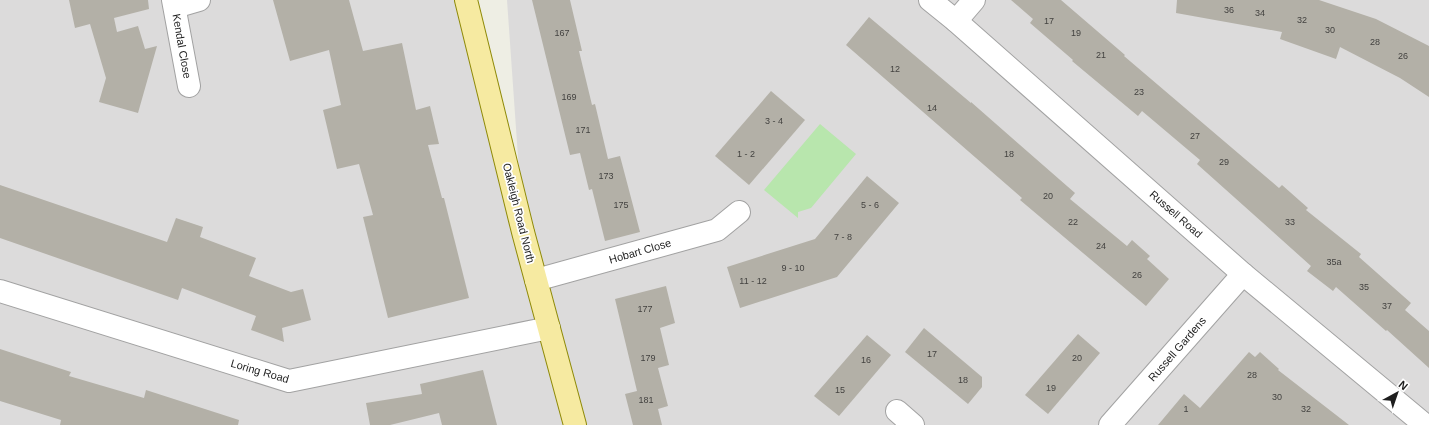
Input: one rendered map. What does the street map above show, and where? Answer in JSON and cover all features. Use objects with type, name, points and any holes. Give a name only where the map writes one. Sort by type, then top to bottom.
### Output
[{"type":"main road","name":"Oakleigh Road North","points":[[466,0],[536,280],[575,425]]},
{"type":"street","name":"Kendal Close","points":[[188,86],[174,3],[199,0]]},
{"type":"street","name":"Russell Road","points":[[930,0],[956,21],[1243,274],[1425,425]]},
{"type":"street","points":[[956,21],[974,0]]},
{"type":"street","name":"Hobart Close","points":[[536,280],[717,230],[739,212]]},
{"type":"street","name":"Russell Gardens","points":[[1110,425],[1243,274]]},
{"type":"street","name":"Loring Road","points":[[0,291],[289,381],[549,328]]},
{"type":"shaded area","points":[[0,0],[466,0],[523,228],[507,0],[1429,0],[1429,425],[0,425]]},
{"type":"green space","points":[[820,124],[856,154],[811,208],[798,212],[798,218],[764,190]]},
{"type":"building","points":[[69,0],[148,0],[149,9],[114,18],[117,32],[138,26],[145,49],[157,46],[138,113],[99,102],[106,78],[90,24],[75,28]]},
{"type":"building","points":[[273,0],[349,0],[363,51],[402,43],[416,110],[430,106],[439,144],[428,145],[442,198],[444,198],[469,298],[388,318],[363,217],[373,215],[359,164],[337,169],[323,110],[341,105],[329,50],[290,61]]},
{"type":"building","points":[[532,0],[570,0],[582,51],[579,51],[592,105],[595,104],[608,159],[620,156],[640,232],[605,241],[592,189],[589,190],[580,153],[570,155]]},
{"type":"building","points":[[1011,0],[1061,0],[1125,55],[1124,56],[1279,188],[1282,185],[1308,208],[1306,210],[1361,254],[1359,257],[1411,303],[1405,310],[1429,331],[1429,368],[1336,287],[1333,291],[1307,271],[1311,266],[1197,164],[1200,160],[1142,111],[1138,116],[1072,61],[1073,60],[1030,23],[1033,19]]},
{"type":"building","points":[[1177,0],[1319,0],[1376,19],[1429,46],[1429,97],[1400,78],[1340,47],[1336,59],[1280,39],[1282,32],[1176,13]]},
{"type":"building","points":[[869,17],[971,102],[1075,193],[1070,199],[1127,246],[1132,240],[1150,256],[1147,259],[1169,279],[1146,306],[1020,200],[1022,198],[846,45]]},
{"type":"building","points":[[771,91],[805,120],[749,185],[715,156]]},
{"type":"building","points":[[867,176],[899,203],[837,277],[740,308],[727,267],[815,239]]},
{"type":"building","points":[[0,185],[167,242],[176,218],[203,227],[200,237],[256,258],[249,276],[291,292],[303,289],[311,320],[282,328],[284,342],[251,330],[256,316],[182,288],[178,300],[0,238]]},
{"type":"building","points":[[666,286],[675,323],[660,328],[669,365],[658,368],[668,406],[658,409],[662,425],[633,425],[625,394],[637,391],[615,299]]},
{"type":"building","points":[[924,328],[982,377],[982,387],[968,404],[905,352]]},
{"type":"building","points":[[1078,334],[1100,353],[1048,414],[1025,395]]},
{"type":"building","points":[[867,335],[891,355],[839,416],[814,396]]},
{"type":"building","points":[[0,349],[71,372],[69,376],[144,398],[146,390],[239,420],[238,425],[60,425],[61,420],[0,401]]},
{"type":"building","points":[[1249,352],[1255,357],[1260,352],[1279,369],[1278,370],[1349,425],[1158,425],[1184,394],[1200,408]]},
{"type":"building","points":[[483,370],[497,425],[442,425],[439,413],[390,425],[370,425],[366,403],[422,394],[420,384]]}]
